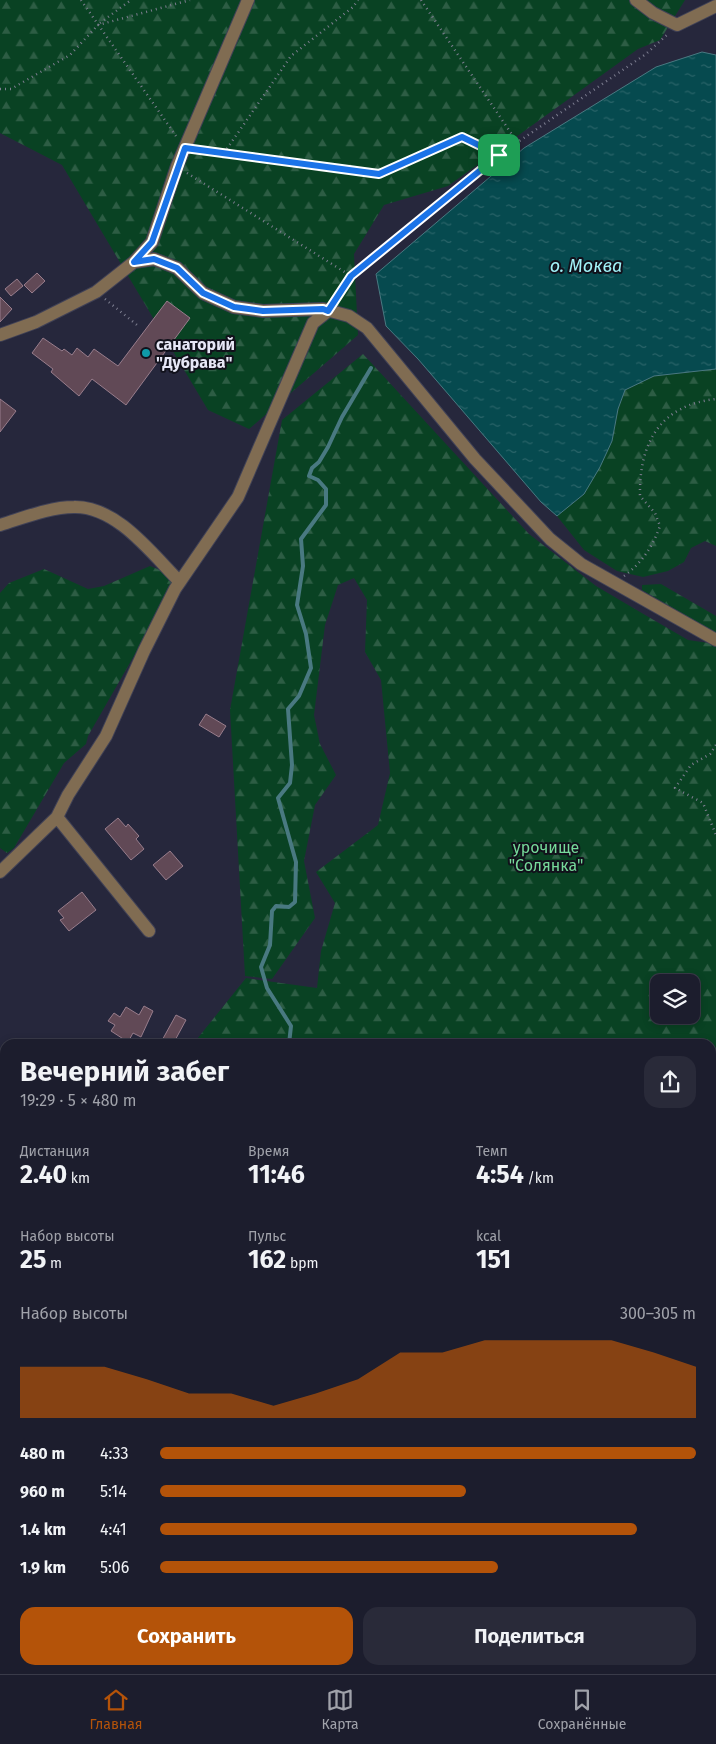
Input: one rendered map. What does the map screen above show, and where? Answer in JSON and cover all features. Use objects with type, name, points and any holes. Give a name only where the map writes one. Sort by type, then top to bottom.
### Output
[{"type":"street","points":[[0,335],[36,322],[96,292],[134,262],[152,242],[177,166],[248,0]]},
{"type":"street","points":[[636,0],[653,13],[677,25],[715,6]]},
{"type":"street","points":[[134,262],[154,259],[177,268],[203,293],[234,307],[263,311],[323,309],[349,316],[367,328],[475,459],[550,539],[581,564],[716,640]]},
{"type":"street","points":[[0,872],[57,818],[68,795],[106,736],[144,651],[178,586],[238,497],[302,344],[313,324],[328,311]]},
{"type":"street","points":[[0,525],[75,507],[98,512],[116,519],[178,586]]},
{"type":"street","points":[[57,818],[149,931]]},
{"type":"path","points":[[81,0],[185,148],[379,174],[462,137],[499,155]]},
{"type":"path","points":[[0,89],[11,89],[70,55],[98,25],[131,0]]},
{"type":"path","points":[[98,25],[190,0]]},
{"type":"path","points":[[223,154],[291,56],[353,7],[358,0]]},
{"type":"path","points":[[421,0],[517,142]]},
{"type":"path","points":[[328,311],[351,276],[499,155],[646,54],[677,25]]},
{"type":"path","points":[[177,166],[351,276]]},
{"type":"path","points":[[96,292],[137,325]]},
{"type":"path","points":[[616,582],[636,567],[654,542],[660,526],[655,513],[640,496],[640,477],[648,442],[670,414],[701,400],[716,399]]},
{"type":"path","points":[[710,754],[716,745]]},
{"type":"path","points":[[716,752],[691,765],[675,788],[703,803],[716,835]]},
{"type":"path","points":[[716,1146],[716,1151]]},
{"type":"green space","points":[[0,0],[685,0],[660,40],[638,49],[448,186],[384,205],[354,254],[358,335],[249,429],[208,410],[62,165],[0,133]]},
{"type":"green space","name":"урочище \"Солянка\"","points":[[363,354],[529,534],[596,586],[640,612],[688,640],[716,644],[716,1039],[197,1039],[246,978],[317,988],[321,951],[335,903],[316,872],[378,825],[390,773],[381,680],[365,652],[367,600],[354,578],[338,585],[325,625],[314,715],[320,744],[336,775],[315,805],[304,861],[315,918],[272,979],[245,976],[230,710],[282,420]]},
{"type":"green space","points":[[716,369],[716,546],[705,541],[691,548],[684,562],[668,571],[643,577],[617,571],[584,550],[557,516],[584,494],[612,441],[618,409],[625,390],[654,376]]},
{"type":"green space","points":[[150,566],[165,572],[174,586],[88,736],[86,744],[64,763],[14,848],[7,853],[0,848],[0,593],[9,583],[44,569],[88,589],[104,586]]},
{"type":"green space","points":[[661,584],[716,616],[716,633],[642,590],[642,585]]},
{"type":"water","name":"о. Моква","points":[[702,52],[716,55],[716,369],[654,376],[625,390],[618,409],[612,441],[600,467],[584,494],[557,516],[541,502],[418,359],[386,326],[376,274],[524,148],[656,67]]},
{"type":"building","points":[[37,273],[45,281],[32,293],[24,285]]},
{"type":"building","points":[[17,279],[23,286],[11,296],[5,289]]},
{"type":"building","points":[[0,297],[12,309],[0,322]]},
{"type":"building","points":[[167,301],[190,318],[126,405],[92,379],[79,396],[51,372],[53,369],[32,353],[43,338],[62,351],[64,349],[72,355],[77,348],[88,357],[94,349],[118,366]]},
{"type":"building","points":[[0,399],[16,411],[0,432]]},
{"type":"building","points":[[206,714],[226,726],[219,737],[199,725]]},
{"type":"building","points":[[118,818],[126,827],[128,824],[139,836],[136,839],[144,849],[131,860],[105,829]]},
{"type":"building","points":[[170,851],[183,866],[166,880],[153,865]]},
{"type":"building","points":[[82,892],[96,910],[69,931],[60,920],[64,918],[58,911]]},
{"type":"building","points":[[144,1006],[153,1011],[141,1037],[133,1033],[130,1039],[123,1039],[111,1031],[115,1025],[108,1021],[114,1013],[120,1017],[126,1007],[139,1015]]},
{"type":"building","points":[[176,1015],[186,1020],[176,1039],[163,1039]]},
{"type":"waterway","points":[[290,1039],[291,1026],[267,988],[261,967],[270,945],[272,911],[276,906],[289,907],[295,902],[296,862],[278,798],[290,783],[292,765],[288,709],[299,696],[311,668],[306,634],[297,605],[303,566],[301,539],[326,505],[326,489],[318,480],[309,476],[312,468],[319,462],[328,447],[342,417],[371,368]]},
{"type":"place","name":"санаторий \"Дубрава\"","points":[[146,353]]},
{"type":"route","points":[[462,137],[499,155],[351,276],[328,311],[323,309],[263,311],[234,307],[203,293],[177,268],[154,259],[134,262],[152,242],[177,166],[185,148],[379,174],[462,137]]}]
